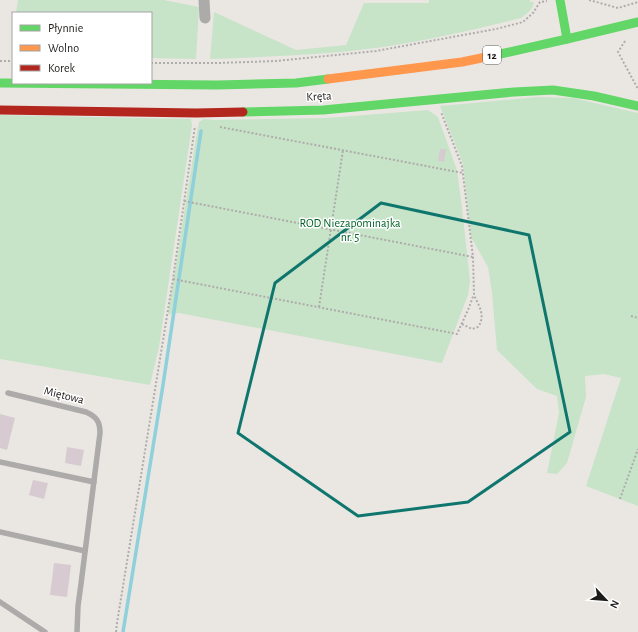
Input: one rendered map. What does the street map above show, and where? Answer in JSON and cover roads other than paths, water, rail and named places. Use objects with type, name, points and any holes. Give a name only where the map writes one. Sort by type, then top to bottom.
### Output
[{"type":"street","points":[[204,0],[205,18]]},
{"type":"street","points":[[560,0],[567,39]]},
{"type":"street","name":"12","points":[[108,84],[217,85],[296,83],[462,62],[638,22]]},
{"type":"street","name":"12","points":[[0,83],[12,83]]},
{"type":"street","name":"Kręta","points":[[0,110],[196,113],[323,110],[514,92],[553,90],[594,96],[638,106]]},
{"type":"lane","name":"Miętowa","points":[[8,392],[86,412],[93,415],[100,426],[78,606],[77,632]]},
{"type":"lane","points":[[0,462],[94,482]]},
{"type":"lane","points":[[0,532],[85,551]]},
{"type":"lane","points":[[0,602],[45,632]]},
{"type":"waterway","points":[[123,632],[163,385],[201,131]]},
{"type":"park label","name":"ROD Niezapominajka nr. 5","points":[[350,230]]}]
